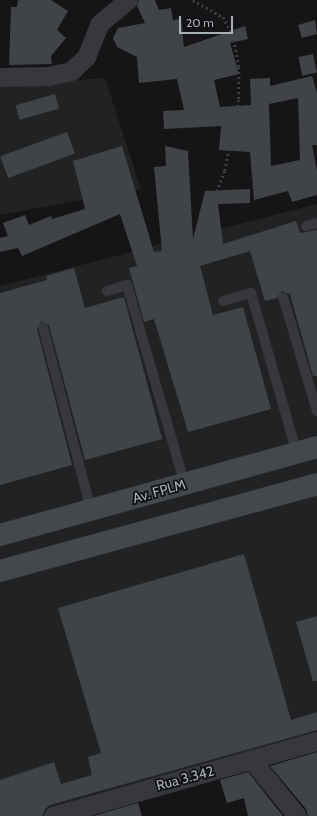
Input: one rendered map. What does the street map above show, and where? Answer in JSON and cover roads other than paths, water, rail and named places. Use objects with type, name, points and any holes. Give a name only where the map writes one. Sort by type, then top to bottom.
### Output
[{"type":"main road","name":"Av. FPLM","points":[[0,535],[307,450]]},
{"type":"main road","points":[[266,461],[277,495]]},
{"type":"main road","points":[[0,571],[317,484]]},
{"type":"street","points":[[0,76],[48,76],[71,71],[86,57],[99,24],[128,0]]},
{"type":"street","name":"Rua 3.342","points":[[53,816],[317,741]]},
{"type":"street","points":[[251,759],[297,816]]},
{"type":"lane","points":[[306,226],[317,223]]},
{"type":"lane","points":[[107,291],[127,286],[185,484]]},
{"type":"lane","points":[[222,300],[251,293],[307,450]]},
{"type":"lane","points":[[283,296],[317,410]]},
{"type":"lane","points":[[43,326],[91,510]]}]
